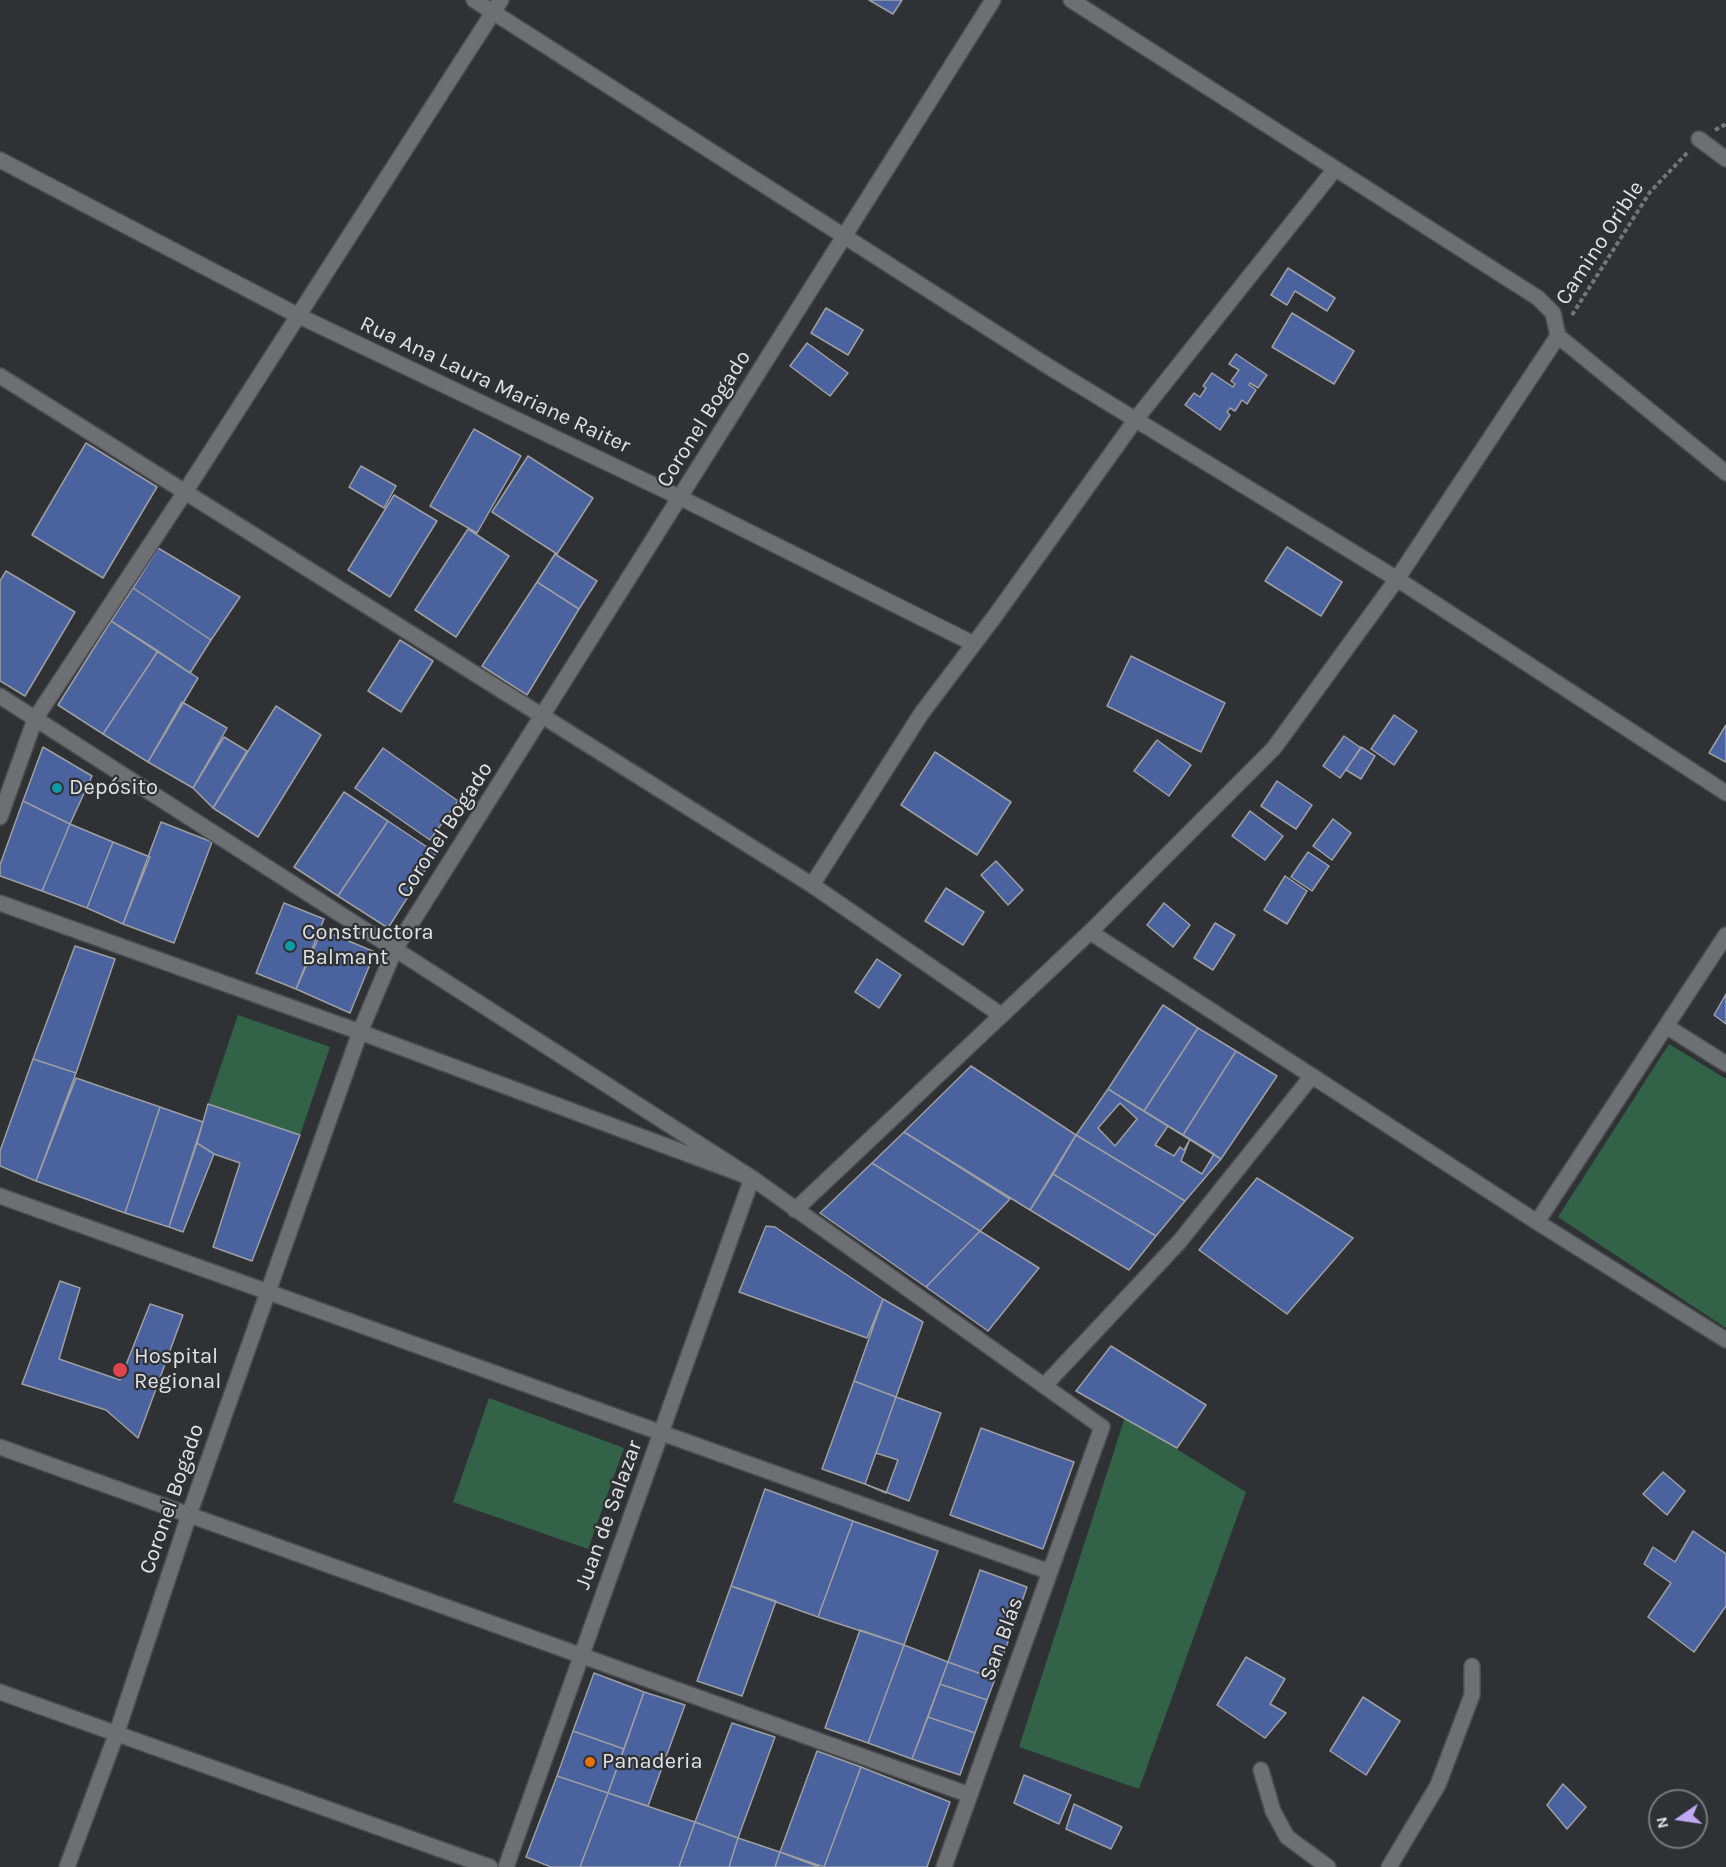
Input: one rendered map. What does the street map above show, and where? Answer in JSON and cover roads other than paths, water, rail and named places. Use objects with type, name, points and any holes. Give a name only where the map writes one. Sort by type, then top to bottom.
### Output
[{"type":"street","points":[[474,0],[497,6],[845,237],[1397,579],[1726,793]]},
{"type":"street","name":"Coronel Bogado","points":[[67,1867],[116,1735],[189,1515],[360,1032],[395,949],[544,717],[993,0]]},
{"type":"street","points":[[1071,0],[1538,298],[1553,313],[1558,336],[1726,473]]},
{"type":"street","points":[[0,817],[35,719],[185,492],[497,6]]},
{"type":"street","points":[[1699,139],[1726,159]]},
{"type":"street","name":"Rua Ana Laura Mariane Raiter","points":[[0,160],[297,315],[681,498],[974,644]]},
{"type":"street","points":[[812,885],[921,714],[1136,419],[1335,169]]},
{"type":"street","points":[[795,1210],[1090,932],[1274,748],[1397,579],[1558,336]]},
{"type":"street","points":[[0,376],[812,885],[1000,1015]]},
{"type":"street","points":[[0,696],[752,1178],[1044,1386],[1180,1241],[1312,1076]]},
{"type":"street","points":[[0,903],[360,1032],[752,1178]]},
{"type":"street","points":[[1090,932],[1537,1222],[1726,1340]]},
{"type":"street","points":[[1537,1222],[1726,935]]},
{"type":"street","points":[[1666,1026],[1726,1064]]},
{"type":"street","name":"Juan de Salazar","points":[[506,1867],[752,1178]]},
{"type":"street","points":[[0,1196],[267,1294],[1050,1572]]},
{"type":"street","name":"San Blás","points":[[944,1867],[1102,1427],[1044,1386]]},
{"type":"street","points":[[0,1447],[970,1795]]},
{"type":"street","points":[[1389,1867],[1438,1785],[1472,1695],[1472,1666]]},
{"type":"street","points":[[0,1692],[490,1867]]},
{"type":"street","points":[[1261,1770],[1273,1811],[1287,1837],[1328,1867]]},
{"type":"place","name":"Depósito","points":[[57,788]]},
{"type":"place","name":"Constructora Balmant","points":[[290,946]]},
{"type":"place","name":"Hospital Regional","points":[[120,1370]]},
{"type":"place","name":"Panaderia","points":[[590,1762]]}]
